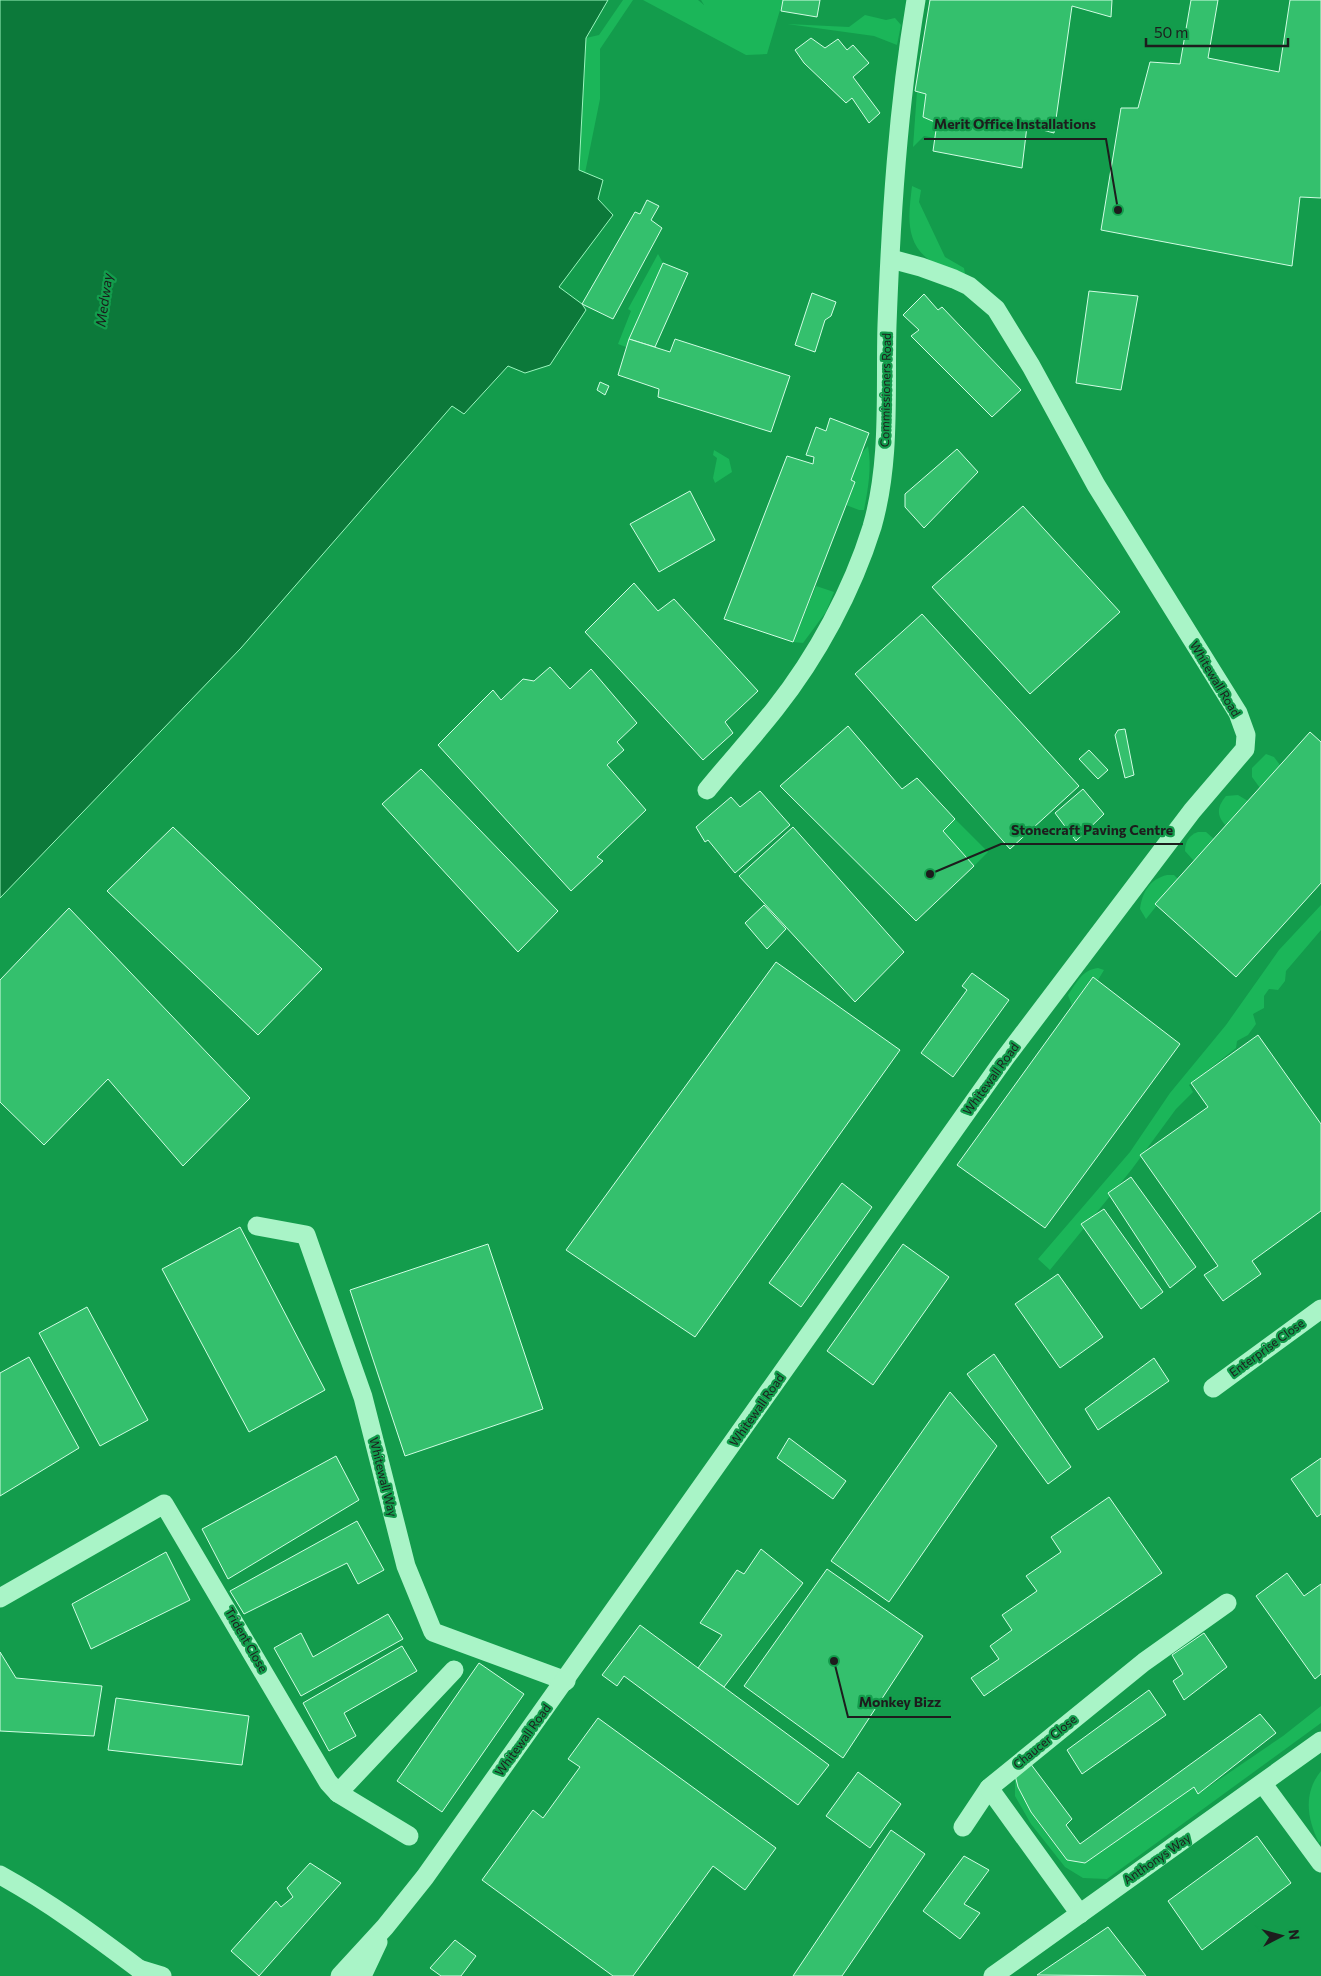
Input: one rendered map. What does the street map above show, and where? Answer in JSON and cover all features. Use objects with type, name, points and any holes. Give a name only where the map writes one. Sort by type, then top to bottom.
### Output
[{"type":"street","name":"Commissioners Road","points":[[707,790],[775,708],[814,654],[848,588],[872,526],[886,449],[887,323],[892,259],[898,120],[916,0]]},
{"type":"street","name":"Whitewall Road","points":[[340,1976],[385,1927],[430,1871],[1005,1058],[1192,811],[1245,749],[1246,735],[1238,713],[1096,485],[1031,366],[996,309],[969,286],[922,267],[892,259]]},
{"type":"street","name":"Whitewall Way","points":[[257,1226],[306,1235],[363,1397],[406,1566],[433,1632],[566,1681]]},
{"type":"street","name":"Enterprise Close","points":[[1213,1388],[1321,1309]]},
{"type":"street","name":"Trident Close","points":[[0,1598],[164,1504],[176,1520],[328,1782],[338,1793]]},
{"type":"street","name":"Chaucer Close","points":[[963,1827],[989,1788],[1144,1662],[1227,1603]]},
{"type":"street","points":[[410,1836],[338,1793],[454,1670]]},
{"type":"street","name":"Anthonys Way","points":[[993,1976],[1321,1741]]},
{"type":"street","points":[[1263,1784],[1321,1863]]},
{"type":"street","points":[[989,1788],[1080,1914]]},
{"type":"street","points":[[0,1875],[52,1906],[141,1972],[162,1976]]},
{"type":"street","name":"Whitewall Road","points":[[362,1976],[385,1927]]},
{"type":"shaded area","points":[[623,0],[633,0],[600,49],[600,99],[585,173],[579,170],[586,38],[599,35]]},
{"type":"shaded area","points":[[643,0],[698,0],[704,5],[701,0],[783,0],[767,54],[746,55]]},
{"type":"shaded area","points":[[865,15],[886,20],[895,18],[901,25],[897,45],[874,36],[787,24],[849,27]]},
{"type":"shaded area","points":[[917,91],[926,94],[923,117],[937,123],[935,138],[924,136],[913,147]]},
{"type":"shaded area","points":[[912,186],[921,190],[919,202],[945,257],[964,268],[965,274],[941,266],[928,259],[915,244],[909,216]]},
{"type":"shaded area","points":[[658,254],[663,263],[626,347],[618,344],[631,311],[628,309]]},
{"type":"shaded area","points":[[868,446],[870,470],[868,486],[864,510],[859,510],[846,505],[855,482],[851,480],[860,455]]},
{"type":"shaded area","points":[[714,450],[729,459],[732,472],[715,483],[713,478],[717,458],[713,455]]},
{"type":"shaded area","points":[[816,586],[834,592],[826,612],[803,643],[793,642]]},
{"type":"shaded area","points":[[1266,754],[1274,757],[1280,765],[1260,788],[1252,777],[1252,768]]},
{"type":"shaded area","points":[[1238,795],[1248,801],[1226,826],[1219,815],[1219,807],[1226,796]]},
{"type":"shaded area","points":[[955,819],[988,852],[974,866],[943,831]]},
{"type":"shaded area","points":[[1198,832],[1206,832],[1214,839],[1194,861],[1185,851],[1185,848],[1190,837]]},
{"type":"shaded area","points":[[1167,875],[1174,875],[1178,879],[1146,919],[1140,909],[1145,892],[1152,883]]},
{"type":"shaded area","points":[[1321,905],[1321,930],[1286,971],[1285,981],[1278,990],[1269,989],[1264,996],[1264,1008],[1253,1014],[1256,1024],[1248,1035],[1237,1041],[1236,1048],[1189,1085],[1193,1092],[1176,1109],[1132,1169],[1050,1270],[1038,1259],[1130,1152],[1170,1093],[1226,1025],[1279,950]]},
{"type":"shaded area","points":[[1092,969],[1104,970],[1098,980],[1092,977],[1072,1006],[1068,995],[1080,977]]},
{"type":"shaded area","points":[[1321,1706],[1321,1723],[1107,1879],[1083,1878],[1065,1867],[1031,1824],[1015,1796],[1015,1775],[1030,1810],[1067,1860],[1085,1863],[1194,1787],[1198,1794],[1283,1736]]},
{"type":"shaded area","points":[[1321,1771],[1321,1841],[1319,1843],[1312,1825],[1309,1797],[1315,1779]]},
{"type":"water","name":"Medway","points":[[0,0],[608,0],[586,38],[579,170],[603,180],[598,199],[613,215],[559,287],[582,304],[586,310],[550,365],[525,373],[508,366],[464,414],[452,406],[241,648],[0,898]]},
{"type":"building","points":[[783,0],[820,0],[817,17],[781,11]]},
{"type":"building","points":[[930,0],[1112,0],[1111,17],[1072,6],[1054,133],[1027,126],[1022,168],[933,151],[937,123],[923,117],[926,94],[915,91]]},
{"type":"building","points":[[1191,0],[1218,0],[1208,58],[1279,72],[1290,0],[1321,0],[1321,198],[1300,197],[1292,266],[1101,230],[1121,108],[1138,108],[1150,62],[1180,64]]},
{"type":"building","points":[[811,38],[825,48],[838,39],[847,50],[853,45],[869,63],[853,77],[880,113],[869,123],[852,98],[846,103],[804,63],[795,50]]},
{"type":"building","points":[[647,200],[659,206],[651,220],[662,228],[613,319],[582,304],[635,212],[640,214]]},
{"type":"building","points":[[663,263],[688,273],[655,347],[629,339]]},
{"type":"building","points":[[1089,291],[1138,296],[1121,390],[1076,383]]},
{"type":"building","points":[[812,293],[836,302],[831,316],[825,320],[815,352],[795,345]]},
{"type":"building","points":[[924,294],[938,310],[942,307],[1021,390],[992,417],[911,336],[919,330],[903,315]]},
{"type":"building","points":[[629,339],[670,352],[675,339],[790,376],[771,432],[658,397],[659,389],[618,375]]},
{"type":"building","points":[[600,382],[609,386],[605,395],[597,390]]},
{"type":"building","points":[[830,418],[869,433],[851,480],[855,482],[793,642],[724,619],[787,456],[813,464],[814,457],[806,455],[816,427],[826,431]]},
{"type":"building","points":[[957,449],[978,472],[924,528],[905,507],[905,494]]},
{"type":"building","points":[[690,491],[715,540],[659,572],[630,524]]},
{"type":"building","points":[[1023,506],[1120,612],[1030,694],[932,587]]},
{"type":"building","points":[[634,583],[658,611],[674,599],[758,691],[725,722],[733,733],[703,760],[585,632]]},
{"type":"building","points":[[922,614],[1079,786],[1010,849],[855,674]]},
{"type":"building","points":[[550,667],[570,689],[591,669],[637,723],[617,742],[624,750],[607,765],[646,810],[597,857],[603,861],[571,891],[438,745],[493,690],[501,700],[523,679],[534,681]]},
{"type":"building","points":[[848,726],[902,789],[917,778],[955,819],[943,831],[974,866],[916,921],[780,786]]},
{"type":"building","points":[[1125,729],[1134,775],[1125,778],[1115,735],[1118,730]]},
{"type":"building","points":[[1310,732],[1321,742],[1321,883],[1236,977],[1155,904]]},
{"type":"building","points":[[1089,750],[1108,770],[1098,779],[1079,759]]},
{"type":"building","points":[[421,769],[558,911],[518,952],[382,804]]},
{"type":"building","points":[[1083,789],[1104,814],[1076,841],[1055,813]]},
{"type":"building","points":[[760,791],[790,825],[735,873],[708,840],[705,842],[696,827],[731,797],[740,807]]},
{"type":"building","points":[[173,827],[322,969],[258,1035],[107,891]]},
{"type":"building","points":[[793,827],[904,952],[855,1002],[739,876]]},
{"type":"building","points":[[764,905],[786,929],[767,949],[745,923]]},
{"type":"building","points":[[69,908],[250,1098],[183,1166],[108,1079],[44,1145],[0,1102],[0,980]]},
{"type":"building","points":[[776,962],[900,1050],[695,1337],[566,1250]]},
{"type":"building","points":[[972,973],[1009,1000],[953,1077],[921,1053],[967,990],[962,986]]},
{"type":"building","points":[[1093,977],[1180,1044],[1045,1228],[957,1165]]},
{"type":"building","points":[[1258,1035],[1321,1124],[1321,1211],[1252,1261],[1261,1274],[1223,1301],[1204,1275],[1218,1266],[1140,1155],[1208,1107],[1191,1083]]},
{"type":"building","points":[[1131,1177],[1196,1267],[1170,1288],[1108,1193]]},
{"type":"building","points":[[842,1183],[872,1207],[801,1307],[769,1283]]},
{"type":"building","points":[[1104,1209],[1163,1292],[1141,1309],[1081,1224]]},
{"type":"building","points":[[240,1227],[325,1390],[249,1432],[162,1269]]},
{"type":"building","points":[[488,1244],[543,1409],[405,1456],[350,1290]]},
{"type":"building","points":[[903,1244],[949,1277],[873,1385],[827,1351]]},
{"type":"building","points":[[1058,1274],[1103,1337],[1060,1368],[1015,1304]]},
{"type":"building","points":[[87,1307],[148,1420],[100,1446],[39,1333]]},
{"type":"building","points":[[994,1354],[1071,1467],[1048,1484],[967,1374]]},
{"type":"building","points":[[29,1357],[79,1448],[0,1496],[0,1373]]},
{"type":"building","points":[[1154,1358],[1169,1381],[1098,1430],[1085,1409]]},
{"type":"building","points":[[950,1392],[997,1446],[889,1602],[831,1561]]},
{"type":"building","points":[[789,1438],[846,1481],[833,1499],[777,1458]]},
{"type":"building","points":[[336,1456],[359,1500],[228,1579],[202,1529]]},
{"type":"building","points":[[1321,1458],[1321,1514],[1317,1517],[1291,1479]]},
{"type":"building","points":[[1109,1497],[1162,1573],[984,1696],[971,1678],[999,1659],[990,1646],[1012,1630],[1002,1615],[1037,1591],[1026,1576],[1061,1552],[1051,1537]]},
{"type":"building","points":[[357,1521],[384,1570],[358,1584],[347,1563],[244,1614],[230,1591]]},
{"type":"building","points":[[761,1549],[803,1583],[724,1687],[698,1668],[722,1635],[700,1623],[737,1570],[744,1574]]},
{"type":"building","points":[[166,1552],[190,1600],[91,1649],[72,1604]]},
{"type":"building","points":[[827,1569],[923,1636],[843,1758],[744,1686]]},
{"type":"building","points":[[1287,1573],[1304,1596],[1321,1584],[1321,1674],[1315,1679],[1256,1596]]},
{"type":"building","points":[[388,1614],[403,1639],[301,1696],[274,1648],[301,1633],[313,1657]]},
{"type":"building","points":[[640,1625],[829,1765],[798,1805],[624,1676],[617,1686],[602,1675]]},
{"type":"building","points":[[1204,1633],[1227,1667],[1184,1700],[1173,1681],[1183,1674],[1172,1655]]},
{"type":"building","points":[[402,1646],[417,1671],[344,1713],[356,1736],[329,1751],[303,1703]]},
{"type":"building","points":[[0,1652],[16,1678],[102,1686],[94,1736],[0,1731]]},
{"type":"building","points":[[479,1663],[524,1694],[442,1812],[397,1781]]},
{"type":"building","points":[[1149,1690],[1166,1715],[1082,1774],[1067,1750]]},
{"type":"building","points":[[116,1698],[249,1716],[242,1765],[108,1750]]},
{"type":"building","points":[[1260,1714],[1276,1733],[1198,1794],[1194,1787],[1085,1863],[1067,1860],[1031,1812],[1018,1787],[1015,1775],[1030,1763],[1072,1819],[1066,1825],[1080,1844]]},
{"type":"building","points":[[598,1718],[776,1848],[745,1890],[713,1866],[633,1976],[613,1976],[482,1880],[533,1810],[543,1818],[580,1767],[568,1759]]},
{"type":"building","points":[[858,1772],[901,1804],[870,1848],[826,1816]]},
{"type":"building","points":[[891,1830],[925,1854],[842,1976],[793,1976]]},
{"type":"building","points":[[1257,1836],[1291,1883],[1202,1950],[1168,1901]]},
{"type":"building","points":[[964,1856],[989,1870],[964,1904],[980,1913],[960,1939],[923,1911]]},
{"type":"building","points":[[310,1863],[341,1883],[259,1976],[231,1951],[276,1901],[281,1907],[293,1897],[287,1888]]},
{"type":"building","points":[[1108,1927],[1146,1976],[1037,1975]]},
{"type":"building","points":[[455,1940],[476,1956],[461,1976],[441,1976],[430,1968]]},
{"type":"place","name":"Merit Office Installations","points":[[1118,210]]},
{"type":"place","name":"Stonecraft Paving Centre","points":[[930,874]]},
{"type":"place","name":"Monkey Bizz","points":[[834,1661]]}]
